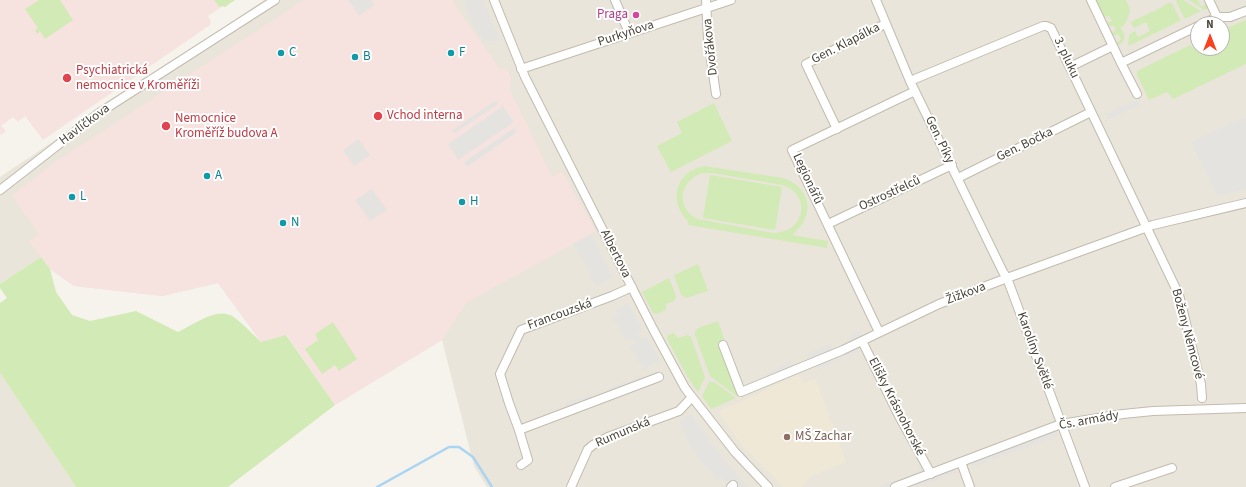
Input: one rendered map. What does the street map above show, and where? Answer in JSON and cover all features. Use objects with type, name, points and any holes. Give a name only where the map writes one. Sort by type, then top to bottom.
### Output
[{"type":"street","name":"Havlíčkova","points":[[0,190],[99,113],[275,0]]},
{"type":"street","name":"Albertova","points":[[494,0],[521,69],[685,388],[735,452],[768,487]]},
{"type":"street","points":[[615,0],[629,33]]},
{"type":"street","name":"Purkyňova","points":[[521,69],[629,33],[707,4],[731,0]]},
{"type":"street","name":"Gen. Píky","points":[[876,0],[910,81],[1007,278]]},
{"type":"street","points":[[1091,0],[1137,94]]},
{"type":"street","points":[[1209,0],[1217,16]]},
{"type":"street","name":"Dvořákova","points":[[707,4],[708,39],[716,94]]},
{"type":"street","points":[[1230,17],[1246,11]]},
{"type":"street","name":"Gen. Klapálka","points":[[837,129],[806,64],[885,24]]},
{"type":"street","name":"3. pluku","points":[[910,81],[1049,26],[1053,30],[1147,227]]},
{"type":"street","points":[[1121,63],[1190,30]]},
{"type":"street","points":[[1070,67],[1113,46]]},
{"type":"street","name":"Legionářů","points":[[879,332],[792,150],[915,91]]},
{"type":"street","name":"Gen. Bočka","points":[[958,178],[1092,112]]},
{"type":"street","name":"Ostrostřelců","points":[[828,224],[952,165]]},
{"type":"street","name":"Žižkova","points":[[723,345],[741,392],[862,341],[939,304],[1007,278],[1165,221],[1246,203]]},
{"type":"street","name":"Boženy Němcové","points":[[1147,227],[1179,295],[1202,398]]},
{"type":"street","name":"Karolíny Světlé","points":[[1007,278],[1085,487]]},
{"type":"street","name":"Francouzská","points":[[521,465],[528,460],[500,374],[521,330],[632,287]]},
{"type":"street","name":"Elišky Krásnohorské","points":[[862,341],[899,416],[931,474]]},
{"type":"street","points":[[519,430],[659,378]]},
{"type":"street","name":"Rumunská","points":[[571,487],[588,449],[593,445],[608,437],[679,411],[692,397]]},
{"type":"street","name":"Čs. armády","points":[[895,487],[1061,424],[1123,414],[1154,411],[1246,408]]},
{"type":"street","points":[[961,462],[970,487]]},
{"type":"street","points":[[1115,487],[1172,468]]},
{"type":"shaded area","name":"Psychiatrická nemocnice v Kroměříži","points":[[0,0],[232,0],[208,16],[211,22],[210,25],[43,140],[25,116],[18,122],[13,117],[1,126],[6,131],[1,135],[0,133]]},
{"type":"shaded area","points":[[264,0],[1246,0],[1246,487],[487,487],[474,466],[442,340],[335,405],[287,335],[261,342],[218,283],[162,296],[74,286],[50,269],[41,257],[0,284],[0,177]]},
{"type":"shaded area","points":[[304,0],[453,0],[499,68],[508,70],[511,78],[510,90],[552,177],[562,172],[596,231],[466,303],[442,340],[335,405],[287,335],[261,342],[218,283],[162,296],[74,286],[50,269],[29,241],[39,234],[12,196],[52,164]]},
{"type":"shaded area","points":[[348,0],[371,0],[375,5],[359,16]]},
{"type":"shaded area","points":[[463,0],[483,0],[500,41],[484,41],[472,23]]},
{"type":"shaded area","points":[[496,100],[498,104],[455,133],[451,131]]},
{"type":"shaded area","points":[[1137,100],[1140,105],[1108,120],[1106,114]]},
{"type":"shaded area","points":[[503,106],[514,122],[458,160],[448,144]]},
{"type":"shaded area","points":[[1246,116],[1246,189],[1217,196],[1191,142]]},
{"type":"shaded area","points":[[514,128],[517,132],[467,167],[464,162]]},
{"type":"shaded area","points":[[358,139],[370,155],[354,166],[343,150]]},
{"type":"shaded area","points":[[372,189],[387,210],[370,221],[355,200]]},
{"type":"shaded area","points":[[591,234],[613,277],[596,286],[574,244]]},
{"type":"shaded area","points":[[628,303],[643,330],[638,333],[641,339],[647,337],[660,360],[644,370],[630,346],[635,343],[632,337],[626,340],[613,318],[618,315],[616,310]]},
{"type":"shaded area","points":[[861,330],[863,335],[854,340],[859,351],[818,370],[813,358],[810,360],[807,354],[830,343],[836,355],[853,348],[848,336]]},
{"type":"shaded area","points":[[791,361],[794,367],[771,377],[769,372]]},
{"type":"shaded area","points":[[0,373],[76,487],[0,487]]},
{"type":"shaded area","name":"MŠ Zachar","points":[[798,375],[801,377],[803,383],[816,379],[846,462],[813,475],[801,487],[783,487],[741,444],[718,412]]},
{"type":"shaded area","points":[[644,376],[645,381],[610,393],[608,388]]},
{"type":"shaded area","points":[[592,394],[592,400],[565,409],[566,402]]},
{"type":"shaded area","points":[[691,414],[715,448],[748,487],[730,487],[721,476],[717,480],[696,455],[689,445],[679,421]]},
{"type":"shaded area","points":[[1056,430],[1058,436],[973,467],[971,461]]},
{"type":"shaded area","points":[[922,462],[928,465],[925,474],[954,468],[956,473],[916,487],[879,487],[917,472],[921,469]]},
{"type":"green space","points":[[39,0],[60,0],[73,20],[45,39],[40,31],[37,34],[35,30],[38,28],[25,9]]},
{"type":"green space","points":[[214,0],[235,0],[225,7],[220,7]]},
{"type":"green space","points":[[1095,0],[1126,0],[1130,10],[1126,23],[1120,28],[1124,33],[1124,40],[1117,46],[1116,43],[1121,40],[1118,34],[1113,36],[1111,33],[1116,30],[1114,25],[1108,27],[1107,23],[1112,21],[1109,16],[1104,17]]},
{"type":"green space","points":[[1183,0],[1201,11],[1184,18],[1176,1]]},
{"type":"green space","points":[[1189,0],[1198,0],[1201,6],[1207,4],[1209,8],[1204,10]]},
{"type":"green space","points":[[1168,3],[1172,3],[1180,21],[1128,46],[1129,35],[1135,31],[1138,37],[1150,31],[1146,22],[1134,28],[1131,23]]},
{"type":"green space","points":[[1246,20],[1246,64],[1173,99],[1167,92],[1149,100],[1137,75],[1137,71],[1190,45],[1190,56],[1230,56],[1230,27]]},
{"type":"green space","points":[[714,103],[732,141],[671,172],[657,146],[682,133],[677,122]]},
{"type":"green space","points":[[704,166],[783,178],[793,183],[805,196],[807,212],[805,220],[792,235],[828,241],[827,248],[688,225],[688,221],[678,205],[677,196],[681,181],[686,174],[694,169]],"holes":[[[703,173],[713,173],[782,185],[792,190],[798,197],[801,205],[801,213],[798,220],[792,227],[784,231],[773,233],[698,219],[686,208],[683,201],[683,194],[689,182],[695,177]]]},
{"type":"green space","points":[[710,175],[782,187],[775,230],[703,218]]},
{"type":"green space","points":[[41,257],[50,269],[56,292],[72,315],[90,321],[136,311],[178,332],[210,316],[224,313],[237,319],[261,342],[286,335],[335,405],[228,487],[76,487],[0,373],[0,303],[7,298],[0,288],[0,284]]},
{"type":"green space","points":[[698,264],[708,291],[686,298],[681,295],[674,275]]},
{"type":"green space","points":[[669,278],[676,296],[675,300],[666,304],[666,309],[655,314],[653,313],[642,292]]},
{"type":"green space","points":[[718,321],[726,344],[740,396],[738,397],[710,376],[695,335],[698,328]]},
{"type":"green space","points":[[333,322],[357,359],[339,371],[335,365],[322,374],[305,349],[318,340],[315,334]]},
{"type":"green space","points":[[674,333],[678,338],[688,335],[691,337],[705,378],[698,392],[687,376],[667,339],[668,335]]},
{"type":"green space","points":[[709,382],[714,382],[736,398],[711,409],[702,396]]},
{"type":"waterway","points":[[377,487],[449,447],[459,447],[473,457],[492,487]]},
{"type":"place","name":"Praga","points":[[636,15]]},
{"type":"place","name":"C","points":[[281,53]]},
{"type":"place","name":"F","points":[[451,53]]},
{"type":"place","name":"B","points":[[355,57]]},
{"type":"place","name":"Psychiatrická nemocnice v Kroměříži","points":[[67,78]]},
{"type":"place","name":"Vchod interna","points":[[378,116]]},
{"type":"place","name":"Nemocnice Kroměříž budova A","points":[[166,126]]},
{"type":"place","name":"A","points":[[207,176]]},
{"type":"place","name":"L","points":[[72,197]]},
{"type":"place","name":"H","points":[[462,202]]},
{"type":"place","name":"N","points":[[283,223]]},
{"type":"place","name":"MŠ Zachar","points":[[787,437]]}]
